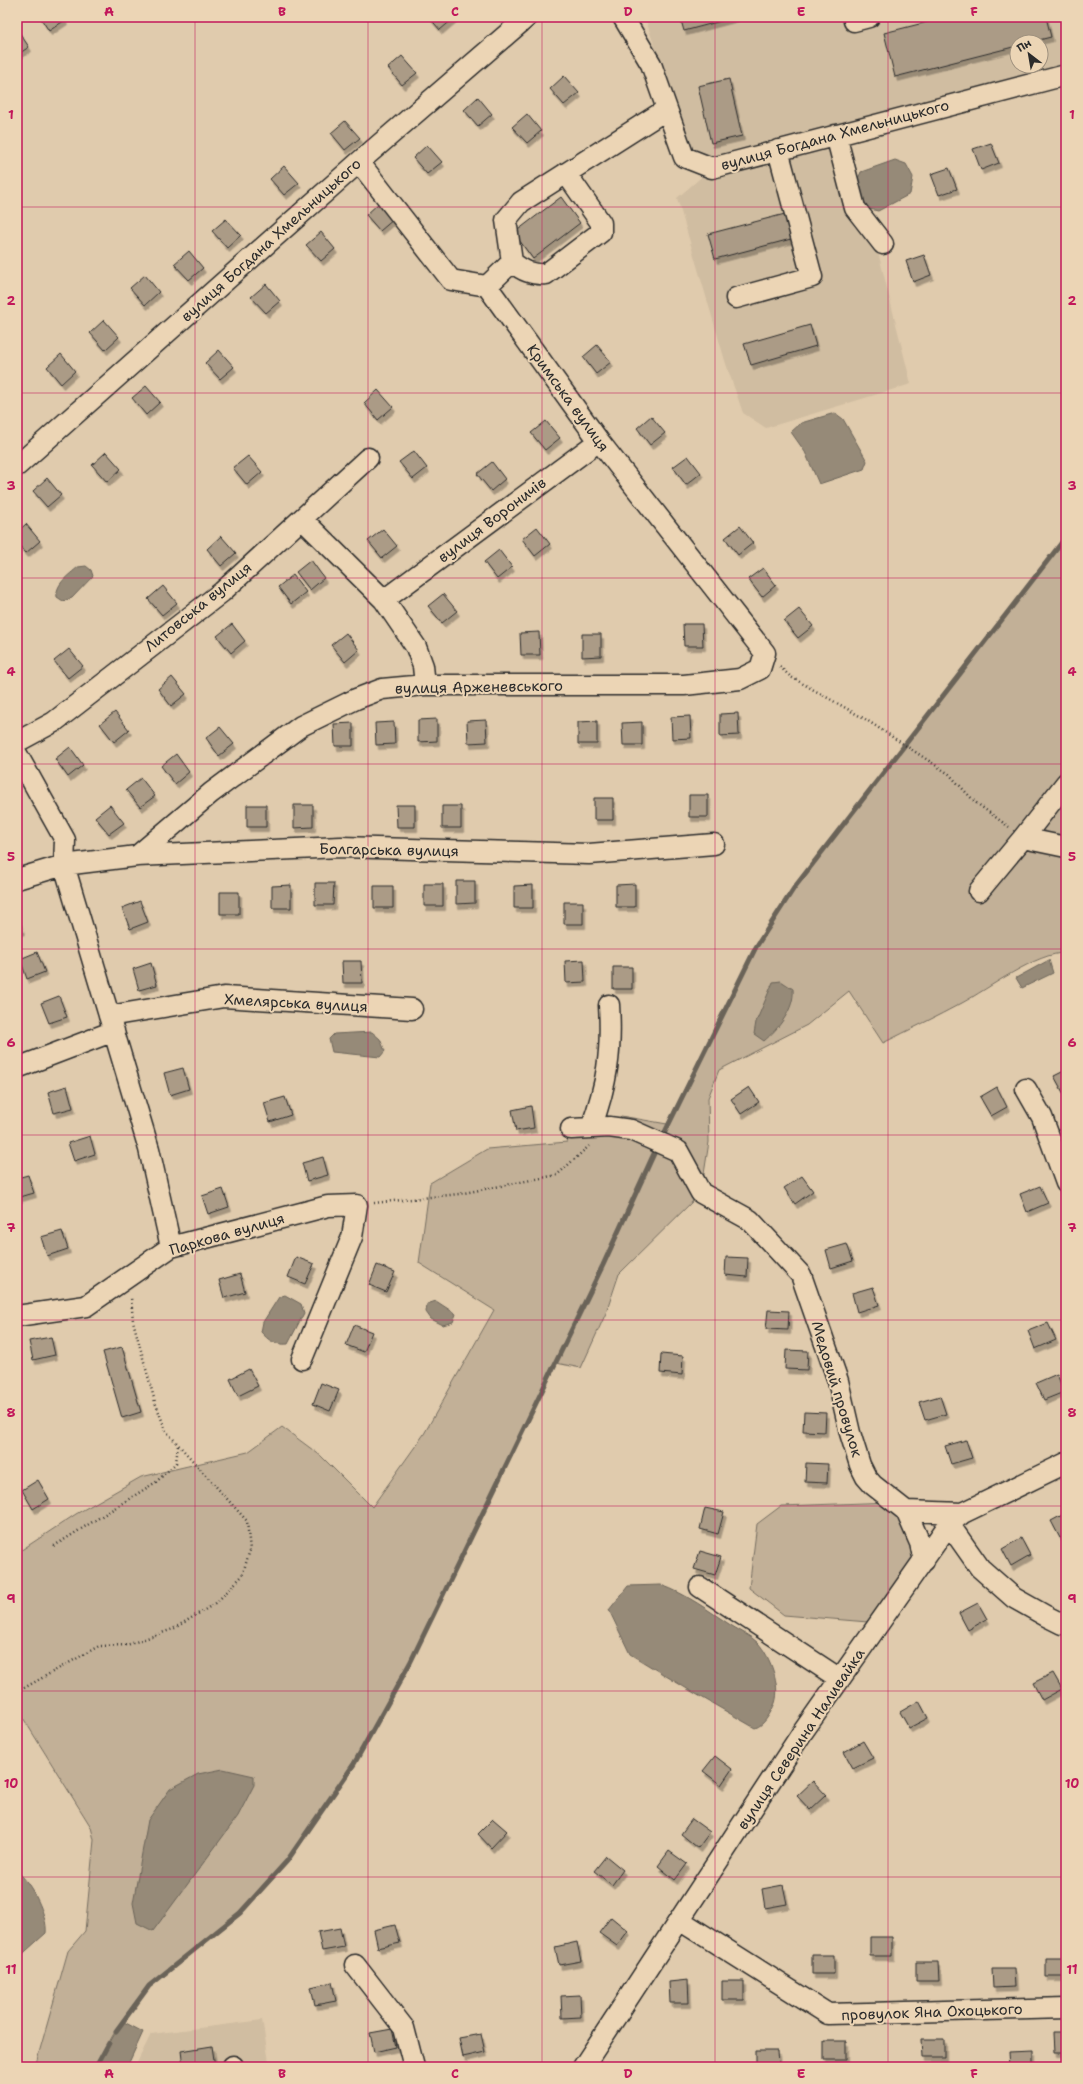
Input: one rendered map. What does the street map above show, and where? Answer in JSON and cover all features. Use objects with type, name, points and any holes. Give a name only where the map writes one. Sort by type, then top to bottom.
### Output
[{"type":"street","name":"вулиця Богдана Хмельницького","points":[[17,466],[359,162],[528,17]]},
{"type":"street","name":"вулиця Богдана Хмельницького","points":[[623,17],[651,64],[684,157],[712,168],[1066,75]]},
{"type":"street","points":[[566,173],[601,222],[601,232],[546,274],[536,275],[522,270],[512,262],[506,220],[521,202],[566,173],[667,109]]},
{"type":"street","points":[[836,135],[855,208],[883,244]]},
{"type":"street","points":[[736,298],[812,277],[778,150]]},
{"type":"street","points":[[359,162],[451,280],[486,286],[512,262]]},
{"type":"street","name":"Кримська вулиця","points":[[486,286],[599,441],[765,654]]},
{"type":"street","name":"вулиця Вороничів","points":[[384,600],[599,441]]},
{"type":"street","name":"Литовська вулиця","points":[[17,742],[54,722],[222,592],[368,458]]},
{"type":"street","points":[[302,519],[384,600],[416,647],[424,666],[425,685]]},
{"type":"street","name":"вулиця Арженевського","points":[[137,856],[211,794],[301,726],[356,699],[382,689],[425,685],[684,685],[740,679],[760,668],[765,654]]},
{"type":"street","points":[[17,754],[65,840],[64,865],[149,1149],[171,1247]]},
{"type":"street","points":[[979,891],[1024,838],[1066,783]]},
{"type":"street","points":[[1024,838],[1066,847]]},
{"type":"street","name":"Болгарська вулиця","points":[[17,879],[64,865],[137,856],[341,847],[590,854],[714,844]]},
{"type":"street","name":"Хмелярська вулиця","points":[[17,1068],[112,1024],[224,997],[412,1009]]},
{"type":"street","points":[[591,1128],[607,1073],[611,1038],[609,1005]]},
{"type":"street","points":[[1026,1089],[1042,1117],[1066,1183]]},
{"type":"street","name":"Медовий провулок","points":[[571,1129],[609,1127],[631,1130],[678,1151],[701,1193],[750,1220],[801,1275],[838,1381],[850,1433],[860,1465],[866,1477],[873,1485],[906,1511],[920,1543],[924,1561]]},
{"type":"street","points":[[302,1359],[352,1237],[357,1205]]},
{"type":"street","name":"Паркова вулиця","points":[[17,1316],[86,1306],[171,1247],[328,1206],[357,1205]]},
{"type":"street","points":[[906,1511],[956,1519],[1066,1463]]},
{"type":"street","points":[[956,1519],[980,1568],[1014,1598],[1062,1624],[1066,1623]]},
{"type":"street","name":"вулиця Северина Наливайка","points":[[583,2067],[681,1920],[802,1733],[924,1561],[956,1519]]},
{"type":"street","points":[[700,1586],[840,1679]]},
{"type":"street","name":"провулок Яна Охоцького","points":[[681,1920],[828,2014],[1066,2008]]},
{"type":"street","points":[[355,1965],[404,2028],[414,2067]]},
{"type":"path","points":[[765,654],[792,677],[865,719],[949,774],[975,802],[1024,838]]},
{"type":"path","points":[[357,1205],[459,1194],[557,1175],[589,1148],[591,1128]]},
{"type":"path","points":[[17,1692],[99,1646],[127,1645],[173,1629],[216,1603],[242,1576],[250,1550],[246,1521],[166,1431],[155,1402],[134,1322],[128,1277]]},
{"type":"path","points":[[54,1546],[156,1482],[176,1463],[178,1444]]},
{"type":"shaded area","points":[[645,17],[1066,17],[1066,75],[828,137],[854,226],[876,244],[911,384],[766,428],[743,413],[726,364],[677,198],[712,168],[684,157],[651,64],[656,51]]},
{"type":"shaded area","points":[[895,160],[906,164],[913,177],[910,194],[878,211],[866,208],[857,181],[861,172]]},
{"type":"shaded area","points":[[835,413],[843,419],[867,461],[864,469],[819,484],[805,452],[791,432],[801,423]]},
{"type":"shaded area","points":[[1066,537],[1066,953],[1054,954],[1041,958],[1013,972],[962,1003],[883,1043],[849,991],[807,1025],[719,1070],[708,1098],[709,1142],[701,1193],[619,1274],[606,1313],[581,1368],[556,1363],[433,1617],[366,1741],[329,1801],[274,1878],[240,1911],[168,1969],[142,1994],[120,2024],[96,2067],[35,2067],[68,1951],[85,1931],[94,1840],[91,1827],[20,1713],[17,1712],[17,1553],[76,1514],[141,1477],[248,1452],[282,1427],[321,1456],[372,1507],[424,1434],[494,1310],[419,1263],[430,1183],[487,1149],[567,1142],[571,1129],[609,1127],[621,1116],[667,1124],[756,947],[794,888]]},
{"type":"shaded area","points":[[86,566],[91,570],[93,576],[72,598],[63,601],[57,597],[58,588],[63,580],[78,567]]},
{"type":"shaded area","points":[[1049,960],[1053,973],[1022,988],[1016,978]]},
{"type":"shaded area","points":[[781,981],[793,989],[791,1004],[780,1025],[764,1041],[754,1034],[756,1022],[773,982]]},
{"type":"shaded area","points":[[372,1032],[380,1039],[385,1051],[380,1057],[332,1052],[329,1039],[334,1034]]},
{"type":"shaded area","points":[[285,1295],[301,1304],[304,1313],[288,1344],[279,1344],[267,1338],[261,1332],[263,1322],[279,1297]]},
{"type":"shaded area","points":[[436,1301],[456,1314],[453,1322],[443,1325],[431,1319],[426,1312],[427,1304]]},
{"type":"shaded area","points":[[893,1502],[924,1561],[880,1623],[784,1615],[749,1588],[757,1524],[781,1506]]},
{"type":"shaded area","points":[[661,1585],[698,1603],[752,1638],[767,1655],[777,1688],[775,1703],[770,1714],[762,1724],[755,1728],[630,1654],[609,1610],[628,1586]]},
{"type":"shaded area","points":[[223,1769],[254,1776],[254,1785],[238,1816],[153,1931],[137,1923],[133,1903],[148,1820],[170,1789],[198,1774]]},
{"type":"shaded area","points":[[17,1871],[28,1883],[38,1900],[44,1917],[46,1933],[17,1959]]},
{"type":"shaded area","points":[[262,2020],[270,2067],[135,2067],[151,2034]]},
{"type":"shaded area","points":[[122,2021],[143,2032],[127,2067],[96,2067]]},
{"type":"building","points":[[40,17],[63,17],[65,20],[49,31]]},
{"type":"building","points":[[429,17],[454,17],[454,18],[440,30]]},
{"type":"building","points":[[680,17],[736,17],[684,31]]},
{"type":"building","points":[[947,17],[1046,17],[1051,37],[1049,38],[1049,34],[1009,34],[1009,48],[895,77],[884,33]]},
{"type":"building","points":[[17,29],[29,47],[17,55]]},
{"type":"building","points":[[402,56],[417,73],[402,85],[388,68]]},
{"type":"building","points":[[564,76],[579,93],[564,105],[550,89]]},
{"type":"building","points":[[729,79],[742,136],[711,143],[698,86]]},
{"type":"building","points":[[478,97],[492,114],[478,126],[464,110]]},
{"type":"building","points":[[527,114],[541,131],[527,143],[512,127]]},
{"type":"building","points":[[345,121],[360,138],[345,150],[331,133]]},
{"type":"building","points":[[991,143],[999,163],[981,170],[973,149]]},
{"type":"building","points":[[427,145],[442,162],[427,174],[413,158]]},
{"type":"building","points":[[284,166],[299,183],[284,195],[270,179]]},
{"type":"building","points":[[949,168],[957,189],[939,195],[931,174]]},
{"type":"building","points":[[561,197],[580,223],[533,259],[514,233]]},
{"type":"building","points":[[380,202],[394,219],[380,231],[366,215]]},
{"type":"building","points":[[785,214],[791,239],[715,259],[708,234]]},
{"type":"building","points":[[226,219],[241,235],[227,248],[212,231]]},
{"type":"building","points":[[321,232],[335,249],[321,261],[306,245]]},
{"type":"building","points":[[189,251],[203,268],[189,280],[174,264]]},
{"type":"building","points":[[924,255],[931,275],[913,282],[906,261]]},
{"type":"building","points":[[145,275],[159,292],[145,305],[130,288]]},
{"type":"building","points":[[266,284],[280,301],[266,313],[251,297]]},
{"type":"building","points":[[104,320],[119,337],[105,350],[90,333]]},
{"type":"building","points":[[810,325],[816,346],[751,365],[744,344]]},
{"type":"building","points":[[597,345],[611,362],[596,374],[583,357]]},
{"type":"building","points":[[219,350],[234,367],[220,379],[205,363]]},
{"type":"building","points":[[61,354],[75,371],[61,384],[47,367]]},
{"type":"building","points":[[146,386],[160,402],[146,415],[132,398]]},
{"type":"building","points":[[378,390],[393,407],[378,420],[364,403]]},
{"type":"building","points":[[651,416],[665,433],[650,445],[637,428]]},
{"type":"building","points":[[546,421],[560,438],[545,450],[531,433]]},
{"type":"building","points":[[414,451],[427,468],[413,479],[399,462]]},
{"type":"building","points":[[106,452],[121,469],[107,482],[92,465]]},
{"type":"building","points":[[248,456],[262,472],[247,485],[233,468]]},
{"type":"building","points":[[688,456],[701,473],[686,485],[673,467]]},
{"type":"building","points":[[492,462],[505,479],[491,491],[477,474]]},
{"type":"building","points":[[47,478],[61,495],[47,507],[33,491]]},
{"type":"building","points":[[26,524],[40,541],[26,553],[17,543],[17,532]]},
{"type":"building","points":[[740,526],[753,543],[738,555],[725,538]]},
{"type":"building","points":[[537,527],[550,544],[535,556],[522,539]]},
{"type":"building","points":[[383,529],[397,546],[382,558],[368,541]]},
{"type":"building","points":[[221,536],[236,553],[221,566],[207,549]]},
{"type":"building","points":[[499,550],[512,567],[497,579],[484,562]]},
{"type":"building","points":[[311,560],[324,578],[310,590],[296,572]]},
{"type":"building","points":[[763,568],[776,585],[762,597],[748,579]]},
{"type":"building","points":[[293,575],[306,592],[291,604],[278,587]]},
{"type":"building","points":[[163,586],[177,603],[162,615],[148,599]]},
{"type":"building","points":[[443,594],[457,611],[442,623],[428,606]]},
{"type":"building","points":[[799,609],[813,626],[798,638],[784,621]]},
{"type":"building","points":[[232,624],[245,641],[231,653],[217,636]]},
{"type":"building","points":[[683,624],[702,624],[703,646],[684,646]]},
{"type":"building","points":[[539,632],[540,655],[521,655],[520,633]]},
{"type":"building","points":[[346,633],[359,650],[345,662],[331,645]]},
{"type":"building","points":[[582,634],[601,634],[601,656],[582,657]]},
{"type":"building","points":[[69,649],[83,666],[68,678],[54,661]]},
{"type":"building","points":[[172,677],[186,694],[171,706],[158,689]]},
{"type":"building","points":[[115,712],[129,730],[114,742],[100,724]]},
{"type":"building","points":[[738,713],[739,735],[720,736],[720,714]]},
{"type":"building","points":[[690,716],[691,738],[672,739],[671,717]]},
{"type":"building","points":[[437,719],[437,741],[418,742],[418,720]]},
{"type":"building","points":[[486,720],[487,742],[468,743],[467,721]]},
{"type":"building","points":[[597,721],[597,744],[578,744],[578,722]]},
{"type":"building","points":[[394,722],[395,744],[376,745],[375,723]]},
{"type":"building","points":[[642,722],[642,745],[623,745],[622,723]]},
{"type":"building","points":[[353,723],[353,746],[335,746],[334,724]]},
{"type":"building","points":[[220,727],[234,744],[219,756],[206,738]]},
{"type":"building","points":[[70,747],[83,765],[68,777],[55,759]]},
{"type":"building","points":[[176,754],[189,772],[175,784],[161,766]]},
{"type":"building","points":[[141,778],[155,796],[140,807],[126,790]]},
{"type":"building","points":[[689,795],[708,795],[708,817],[689,817]]},
{"type":"building","points":[[594,798],[613,798],[613,820],[594,820]]},
{"type":"building","points":[[110,805],[124,823],[109,834],[95,817]]},
{"type":"building","points":[[247,805],[266,805],[266,827],[247,827]]},
{"type":"building","points":[[294,805],[313,805],[313,827],[294,828]]},
{"type":"building","points":[[396,805],[415,805],[415,827],[397,827]]},
{"type":"building","points":[[442,806],[461,806],[461,828],[442,828]]},
{"type":"building","points":[[456,881],[475,881],[475,903],[456,904]]},
{"type":"building","points":[[315,883],[334,883],[333,905],[315,905]]},
{"type":"building","points":[[424,884],[443,884],[443,906],[424,906]]},
{"type":"building","points":[[635,884],[635,907],[616,907],[616,885]]},
{"type":"building","points":[[291,885],[291,908],[272,908],[272,886]]},
{"type":"building","points":[[533,885],[533,908],[514,908],[514,886]]},
{"type":"building","points":[[374,886],[393,886],[393,908],[374,908]]},
{"type":"building","points":[[220,892],[239,892],[239,914],[220,914]]},
{"type":"building","points":[[140,901],[148,922],[130,929],[122,908]]},
{"type":"building","points":[[564,902],[583,902],[583,924],[564,924]]},
{"type":"building","points":[[17,915],[22,930],[17,932]]},
{"type":"building","points":[[37,952],[45,972],[27,979],[20,959]]},
{"type":"building","points":[[584,960],[585,982],[566,983],[565,961]]},
{"type":"building","points":[[342,961],[361,961],[362,983],[343,983]]},
{"type":"building","points":[[151,963],[157,985],[139,990],[133,969]]},
{"type":"building","points":[[613,967],[632,967],[632,989],[613,989]]},
{"type":"building","points":[[59,996],[67,1017],[49,1023],[41,1003]]},
{"type":"building","points":[[183,1068],[189,1089],[170,1095],[164,1073]]},
{"type":"building","points":[[1066,1070],[1066,1095],[1065,1096],[1054,1076]]},
{"type":"building","points":[[67,1086],[73,1108],[54,1113],[48,1092]]},
{"type":"building","points":[[749,1087],[759,1102],[741,1114],[731,1099]]},
{"type":"building","points":[[997,1087],[1007,1107],[991,1116],[980,1097]]},
{"type":"building","points":[[285,1097],[291,1115],[270,1122],[264,1103]]},
{"type":"building","points":[[531,1106],[534,1128],[516,1131],[512,1110]]},
{"type":"building","points":[[90,1136],[95,1154],[74,1161],[68,1143]]},
{"type":"building","points":[[323,1157],[328,1175],[307,1181],[302,1163]]},
{"type":"building","points":[[28,1175],[34,1193],[17,1198],[17,1178]]},
{"type":"building","points":[[802,1176],[813,1191],[795,1204],[784,1188]]},
{"type":"building","points":[[1040,1186],[1048,1203],[1027,1212],[1020,1194]]},
{"type":"building","points":[[223,1189],[229,1207],[208,1214],[202,1196]]},
{"type":"building","points":[[62,1231],[68,1249],[47,1256],[41,1237]]},
{"type":"building","points":[[847,1244],[853,1261],[831,1268],[826,1250]]},
{"type":"building","points":[[296,1257],[314,1264],[305,1284],[288,1277]]},
{"type":"building","points":[[726,1257],[748,1258],[747,1277],[725,1275]]},
{"type":"building","points":[[377,1265],[395,1272],[386,1292],[369,1285]]},
{"type":"building","points":[[240,1274],[245,1292],[224,1298],[219,1280]]},
{"type":"building","points":[[873,1287],[879,1305],[857,1312],[852,1293]]},
{"type":"building","points":[[768,1310],[789,1311],[788,1330],[766,1329]]},
{"type":"building","points":[[1048,1323],[1056,1340],[1035,1349],[1028,1331]]},
{"type":"building","points":[[354,1325],[372,1332],[364,1352],[346,1345]]},
{"type":"building","points":[[51,1337],[55,1355],[33,1360],[29,1341]]},
{"type":"building","points":[[122,1347],[141,1412],[122,1418],[103,1352]]},
{"type":"building","points":[[786,1350],[808,1351],[807,1370],[785,1369]]},
{"type":"building","points":[[661,1354],[683,1356],[682,1375],[660,1373]]},
{"type":"building","points":[[249,1369],[258,1386],[238,1396],[230,1379]]},
{"type":"building","points":[[1057,1374],[1064,1392],[1044,1400],[1036,1383]]},
{"type":"building","points":[[321,1383],[339,1390],[330,1411],[313,1404]]},
{"type":"building","points":[[940,1396],[946,1414],[925,1420],[919,1402]]},
{"type":"building","points":[[804,1412],[826,1413],[825,1432],[803,1431]]},
{"type":"building","points":[[966,1440],[972,1458],[951,1464],[945,1446]]},
{"type":"building","points":[[806,1463],[828,1464],[827,1483],[805,1482]]},
{"type":"building","points":[[38,1480],[49,1499],[33,1509],[22,1490]]},
{"type":"building","points":[[705,1508],[724,1512],[718,1534],[700,1529]]},
{"type":"building","points":[[1066,1513],[1066,1535],[1060,1538],[1051,1521]]},
{"type":"building","points":[[1021,1538],[1030,1555],[1011,1566],[1002,1549]]},
{"type":"building","points":[[700,1551],[721,1557],[715,1575],[694,1569]]},
{"type":"building","points":[[978,1603],[987,1619],[968,1630],[959,1613]]},
{"type":"building","points":[[1053,1673],[1062,1689],[1042,1700],[1033,1683]]},
{"type":"building","points":[[919,1701],[928,1718],[909,1728],[900,1712]]},
{"type":"building","points":[[863,1741],[873,1758],[853,1768],[844,1752]]},
{"type":"building","points":[[715,1756],[732,1769],[721,1785],[703,1771]]},
{"type":"building","points":[[813,1781],[826,1795],[810,1810],[797,1796]]},
{"type":"building","points":[[493,1819],[507,1831],[491,1848],[478,1834]]},
{"type":"building","points":[[692,1819],[710,1832],[698,1848],[681,1834]]},
{"type":"building","points":[[669,1851],[687,1864],[675,1880],[658,1866]]},
{"type":"building","points":[[606,1856],[623,1870],[612,1885],[594,1871]]},
{"type":"building","points":[[783,1885],[787,1904],[765,1908],[762,1889]]},
{"type":"building","points":[[611,1917],[628,1931],[617,1946],[599,1933]]},
{"type":"building","points":[[395,1925],[400,1943],[378,1948],[374,1930]]},
{"type":"building","points":[[340,1928],[344,1947],[322,1951],[318,1932]]},
{"type":"building","points":[[870,1937],[892,1937],[892,1956],[870,1956]]},
{"type":"building","points":[[577,1942],[581,1961],[559,1965],[555,1947]]},
{"type":"building","points":[[812,1955],[834,1955],[834,1974],[812,1974]]},
{"type":"building","points":[[1046,1958],[1066,1958],[1066,1977],[1046,1977]]},
{"type":"building","points":[[916,1962],[938,1962],[939,1981],[916,1981]]},
{"type":"building","points":[[992,1969],[1014,1969],[1015,1987],[993,1988]]},
{"type":"building","points":[[688,1980],[689,2003],[670,2003],[669,1982]]},
{"type":"building","points":[[722,1981],[744,1981],[744,2000],[722,2000]]},
{"type":"building","points":[[332,1982],[336,2001],[315,2005],[311,1987]]},
{"type":"building","points":[[580,1995],[581,2017],[562,2018],[561,1996]]},
{"type":"building","points":[[392,2029],[396,2047],[374,2052],[370,2033]]},
{"type":"building","points":[[1053,2033],[1066,2033],[1066,2052],[1054,2052]]},
{"type":"building","points":[[481,2034],[485,2052],[463,2057],[459,2038]]},
{"type":"building","points":[[921,2039],[944,2039],[944,2058],[922,2058]]},
{"type":"building","points":[[824,2041],[846,2041],[846,2060],[824,2060]]},
{"type":"building","points":[[212,2046],[215,2067],[183,2067],[181,2051]]},
{"type":"building","points":[[1032,2050],[1032,2067],[1010,2067],[1009,2051]]},
{"type":"building","points":[[756,2051],[778,2051],[779,2067],[756,2067]]},
{"type":"waterway","points":[[661,1140],[756,947],[794,888],[1066,537]]},
{"type":"waterway","points":[[116,2031],[149,1986],[240,1913],[287,1861],[354,1764],[410,1663],[603,1265],[657,1147]]},
{"type":"waterway","points":[[96,2067],[109,2043]]}]
